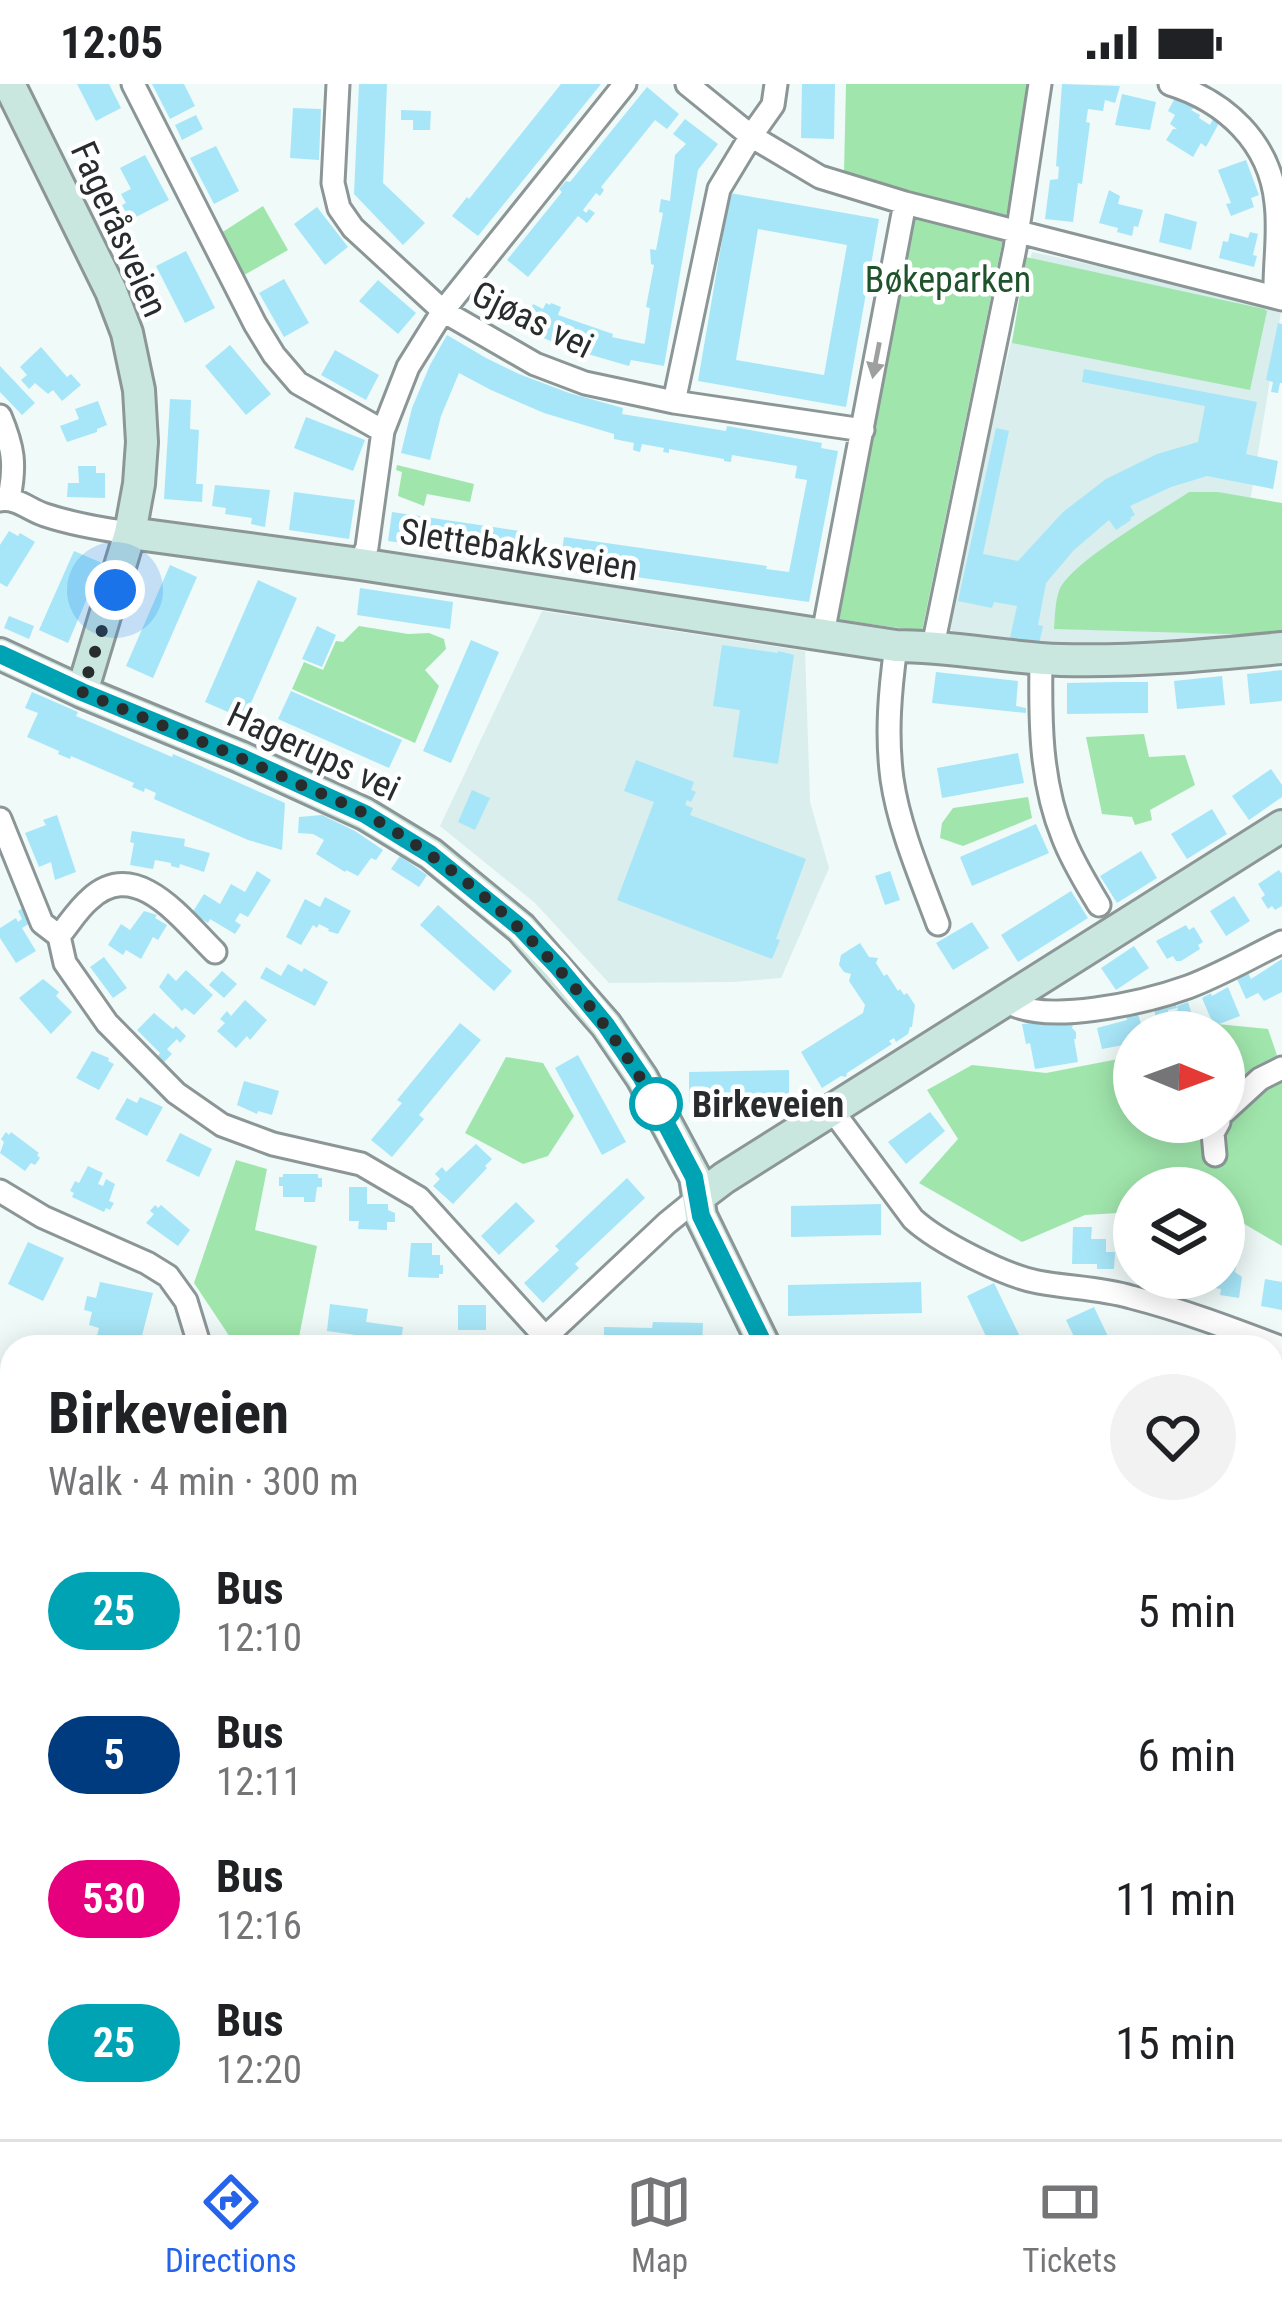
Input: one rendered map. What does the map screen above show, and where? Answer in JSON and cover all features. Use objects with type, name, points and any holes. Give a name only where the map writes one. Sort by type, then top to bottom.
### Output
[{"type":"street","name":"Fageråsveien","points":[[9,84],[111,291],[127,333],[139,390],[142,442],[130,533],[82,692]]},
{"type":"street","points":[[133,84],[274,355],[298,383],[383,430]]},
{"type":"street","name":"Gjøas vei","points":[[338,84],[334,182],[339,208],[353,228],[442,311],[535,364],[585,383],[674,402],[863,430]]},
{"type":"street","points":[[360,564],[367,547],[383,430],[408,368],[442,311],[625,84]]},
{"type":"street","points":[[688,84],[751,136],[820,177],[1279,298],[1276,200],[1257,147],[1220,106],[1170,84]]},
{"type":"street","points":[[674,402],[718,189],[773,106],[776,84]]},
{"type":"street","points":[[933,646],[1018,232],[1040,84]]},
{"type":"street","points":[[823,634],[905,203]]},
{"type":"street","points":[[0,416],[12,446],[14,475],[5,499],[41,514],[130,533]]},
{"type":"street","name":"Slettebakksveien","points":[[130,533],[896,646],[1041,659],[1186,657],[1282,648]]},
{"type":"street","points":[[896,646],[888,711],[892,782],[938,924]]},
{"type":"street","name":"Hagerups vei","points":[[0,654],[365,814],[430,854],[536,942],[606,1025],[642,1078],[694,1177],[701,1216],[759,1335]]},
{"type":"street","points":[[1041,659],[1045,772],[1060,832],[1099,905]]},
{"type":"street","points":[[0,819],[42,922],[59,936],[65,962],[129,1048],[176,1093],[222,1124],[274,1144],[361,1163],[419,1198],[534,1335]]},
{"type":"street","points":[[547,1335],[667,1223],[724,1178],[1282,826]]},
{"type":"street","points":[[59,936],[92,896],[110,887],[134,885],[149,889],[215,952]]},
{"type":"street","points":[[1005,1000],[1017,1009],[1051,1013],[1138,1000],[1187,987],[1282,942]]},
{"type":"street","points":[[1245,1093],[1282,1068]]},
{"type":"street","points":[[832,1110],[914,1219],[925,1230],[984,1262],[1034,1282],[1128,1296],[1249,1335]]},
{"type":"street","points":[[0,1191],[43,1217],[168,1276],[187,1301],[197,1335]]},
{"type":"shaded area","points":[[1032,252],[1282,306],[1228,637],[1169,646],[987,643],[945,628]]},
{"type":"shaded area","points":[[542,611],[805,651],[810,802],[829,868],[781,978],[609,983],[535,903],[440,826]]},
{"type":"green space","points":[[846,84],[1030,84],[1024,154],[1006,215],[844,172]]},
{"type":"green space","points":[[263,206],[288,250],[239,278],[218,235]]},
{"type":"green space","name":"Bøkeparken","points":[[914,216],[1003,239],[922,631],[839,620]]},
{"type":"green space","points":[[1026,257],[1264,309],[1250,390],[1012,343]]},
{"type":"green space","points":[[397,465],[474,484],[470,502],[427,494],[424,506],[398,496],[402,472],[396,470]]},
{"type":"green space","points":[[1189,492],[1282,503],[1282,631],[1259,635],[1054,629],[1058,595],[1066,579],[1097,552]]},
{"type":"green space","points":[[359,626],[429,633],[444,639],[446,649],[425,670],[439,686],[415,743],[292,689],[304,662],[323,670],[336,641],[343,642]]},
{"type":"green space","points":[[1144,734],[1149,757],[1185,755],[1195,785],[1150,810],[1152,820],[1135,825],[1132,817],[1102,814],[1086,737]]},
{"type":"green space","points":[[1028,797],[1032,818],[963,846],[940,838],[942,823],[953,808]]},
{"type":"green space","points":[[1245,1027],[1268,1029],[1282,1070],[1282,1246],[1245,1224],[1245,1167],[1113,1167],[1113,1213],[1085,1215],[1022,1242],[919,1183],[958,1139],[927,1090],[972,1065],[1046,1073],[1113,1060],[1113,1143],[1245,1143]]},
{"type":"green space","points":[[506,1057],[543,1063],[574,1116],[548,1156],[523,1164],[465,1133]]},
{"type":"green space","points":[[236,1160],[267,1169],[255,1230],[317,1246],[299,1335],[229,1335],[194,1283]]},
{"type":"building","points":[[77,84],[109,84],[121,108],[96,121]]},
{"type":"building","points":[[152,84],[184,84],[195,106],[170,119]]},
{"type":"building","points":[[359,84],[387,84],[383,183],[425,223],[403,245],[354,194]]},
{"type":"building","points":[[561,84],[601,84],[478,236],[452,216]]},
{"type":"building","points":[[802,84],[835,84],[834,139],[801,138]]},
{"type":"building","points":[[1062,84],[1120,86],[1115,103],[1105,100],[1103,111],[1088,109],[1082,184],[1078,183],[1073,222],[1045,219],[1050,180],[1058,179]]},
{"type":"building","points":[[647,87],[679,114],[667,129],[655,120],[601,187],[600,196],[596,193],[583,210],[595,213],[587,223],[578,216],[528,277],[507,260],[562,192],[559,189],[570,182]]},
{"type":"building","points":[[1178,92],[1199,104],[1191,110],[1199,118],[1210,125],[1213,119],[1219,123],[1206,147],[1201,143],[1193,157],[1166,140],[1177,129],[1170,124],[1175,115],[1168,111]]},
{"type":"building","points":[[1122,94],[1156,102],[1150,130],[1115,125]]},
{"type":"building","points":[[293,108],[321,109],[319,160],[290,158]]},
{"type":"building","points":[[401,110],[431,111],[430,130],[413,130],[413,120],[401,120]]},
{"type":"building","points":[[196,115],[203,129],[182,140],[175,125]]},
{"type":"building","points":[[685,119],[718,144],[698,170],[664,366],[631,360],[629,366],[525,330],[533,304],[543,309],[551,303],[561,307],[558,315],[644,344],[654,265],[650,249],[656,250],[661,199],[670,201],[675,155],[686,144],[673,134]]},
{"type":"building","points":[[216,146],[239,191],[214,204],[190,158]]},
{"type":"building","points":[[145,155],[169,200],[134,218],[122,205],[126,203],[121,194],[131,189],[120,168]]},
{"type":"building","points":[[1246,160],[1259,195],[1251,198],[1254,207],[1231,216],[1218,170]]},
{"type":"building","points":[[1109,190],[1120,196],[1118,204],[1143,210],[1132,236],[1099,223]]},
{"type":"building","points":[[730,193],[879,219],[846,407],[698,381]],"holes":[[[758,229],[847,245],[824,375],[736,360]]]},
{"type":"building","points":[[317,207],[348,247],[325,265],[294,224]]},
{"type":"building","points":[[1165,213],[1197,222],[1191,250],[1159,242]]},
{"type":"building","points":[[1250,232],[1258,234],[1254,267],[1219,258],[1230,233],[1248,238]]},
{"type":"building","points":[[186,251],[215,308],[185,323],[156,266]]},
{"type":"building","points":[[284,279],[309,323],[284,337],[259,293]]},
{"type":"building","points":[[378,280],[416,313],[398,334],[359,301]]},
{"type":"building","points":[[1278,323],[1282,324],[1282,383],[1278,393],[1271,392],[1273,382],[1266,380]]},
{"type":"building","points":[[447,335],[519,374],[623,408],[622,414],[726,431],[727,426],[822,443],[821,448],[838,451],[809,602],[560,566],[564,537],[789,572],[807,480],[795,478],[797,466],[732,455],[731,462],[669,449],[663,452],[664,448],[642,444],[640,452],[633,450],[634,443],[614,439],[614,434],[544,413],[459,373],[430,460],[401,453],[412,408]]},
{"type":"building","points":[[230,345],[271,394],[246,415],[205,366]]},
{"type":"building","points":[[41,347],[67,377],[71,374],[81,385],[62,401],[53,390],[48,394],[35,383],[29,389],[21,380],[27,375],[20,367]]},
{"type":"building","points":[[335,350],[379,375],[366,400],[321,375]]},
{"type":"building","points":[[0,366],[35,403],[22,415],[0,392]]},
{"type":"building","points":[[1084,369],[1257,402],[1246,454],[1278,461],[1273,489],[1207,476],[1130,506],[1135,515],[1131,520],[1116,530],[1109,520],[1046,583],[1039,644],[1010,638],[1017,606],[994,602],[992,608],[958,601],[996,428],[1009,431],[983,554],[1018,561],[1063,512],[1106,479],[1157,454],[1198,442],[1205,406],[1082,382]]},
{"type":"building","points":[[170,399],[191,400],[190,429],[199,430],[196,484],[203,484],[202,502],[164,499]]},
{"type":"building","points":[[98,401],[107,425],[67,442],[60,426],[79,419],[75,409]]},
{"type":"building","points":[[306,417],[365,440],[353,471],[294,448]]},
{"type":"building","points":[[78,466],[96,466],[96,473],[105,473],[105,498],[67,497],[68,483],[79,483]]},
{"type":"building","points":[[215,485],[270,490],[265,527],[212,506]]},
{"type":"building","points":[[294,492],[355,500],[349,539],[289,530]]},
{"type":"building","points":[[392,512],[526,532],[522,560],[388,541]]},
{"type":"building","points":[[9,531],[35,542],[7,587],[0,583],[0,545]]},
{"type":"building","points":[[74,551],[102,563],[68,643],[39,630]]},
{"type":"building","points":[[170,565],[197,577],[153,678],[126,666]]},
{"type":"building","points":[[258,580],[297,598],[244,719],[205,702]]},
{"type":"building","points":[[360,588],[453,602],[450,629],[357,615]]},
{"type":"building","points":[[9,616],[34,626],[29,639],[4,628]]},
{"type":"building","points":[[317,626],[336,635],[322,667],[302,659]]},
{"type":"building","points":[[471,640],[499,652],[451,763],[423,751]]},
{"type":"building","points":[[722,645],[794,655],[778,764],[733,757],[740,710],[713,706]]},
{"type":"building","points":[[1282,670],[1282,701],[1250,704],[1247,674]]},
{"type":"building","points":[[936,672],[1018,681],[1016,706],[1026,708],[1026,713],[932,703]]},
{"type":"building","points":[[1222,676],[1225,705],[1177,709],[1174,681]]},
{"type":"building","points":[[1148,682],[1148,713],[1067,714],[1067,683]]},
{"type":"building","points":[[291,691],[402,740],[389,768],[278,719]]},
{"type":"building","points":[[32,692],[78,712],[76,716],[285,803],[282,850],[154,799],[156,793],[132,787],[134,783],[27,737],[38,713],[25,708]]},
{"type":"building","points":[[1018,753],[1024,783],[942,798],[937,768]]},
{"type":"building","points":[[636,760],[694,782],[691,790],[696,792],[685,805],[693,808],[690,815],[806,859],[772,959],[617,900],[654,802],[624,791]]},
{"type":"building","points":[[1271,769],[1282,785],[1282,797],[1249,820],[1232,796]]},
{"type":"building","points":[[472,790],[490,798],[475,830],[458,822]]},
{"type":"building","points":[[1212,809],[1227,834],[1187,859],[1171,834]]},
{"type":"building","points":[[57,815],[76,872],[55,880],[51,862],[39,867],[25,833]]},
{"type":"building","points":[[322,815],[383,850],[358,876],[316,854],[324,840],[298,833],[299,817]]},
{"type":"building","points":[[1036,824],[1049,853],[972,886],[960,857]]},
{"type":"building","points":[[132,831],[185,839],[184,846],[210,853],[204,872],[155,860],[153,869],[130,865]]},
{"type":"building","points":[[1141,851],[1157,878],[1117,903],[1100,876]]},
{"type":"building","points":[[400,856],[427,875],[419,887],[391,869]]},
{"type":"building","points":[[1279,870],[1282,906],[1268,909],[1258,884]]},
{"type":"building","points":[[257,871],[271,880],[248,917],[240,913],[235,921],[241,925],[235,934],[192,913],[204,894],[220,904],[231,884],[245,892]]},
{"type":"building","points":[[890,871],[900,900],[885,905],[875,876]]},
{"type":"building","points":[[1071,891],[1088,918],[1018,962],[1001,935]]},
{"type":"building","points":[[1234,896],[1250,921],[1226,936],[1210,911]]},
{"type":"building","points":[[325,897],[351,911],[338,934],[319,924],[317,928],[313,925],[301,945],[286,937],[305,899],[320,907]]},
{"type":"building","points":[[438,905],[512,971],[494,991],[420,925]]},
{"type":"building","points":[[26,906],[35,920],[22,928],[36,951],[16,963],[0,938],[0,928],[22,919],[18,911]]},
{"type":"building","points":[[144,911],[167,925],[158,940],[153,937],[141,959],[108,945],[121,924],[130,930]]},
{"type":"building","points":[[972,922],[989,948],[953,970],[936,943]]},
{"type":"building","points":[[1186,925],[1189,930],[1194,927],[1203,942],[1200,949],[1181,961],[1173,956],[1167,959],[1156,941]]},
{"type":"building","points":[[860,943],[869,957],[878,958],[884,976],[915,1005],[912,1027],[846,1077],[822,1088],[801,1052],[863,1013],[865,1005],[849,981],[851,974],[839,965],[841,955]]},
{"type":"building","points":[[1134,946],[1149,968],[1116,990],[1101,968]]},
{"type":"building","points":[[104,957],[127,988],[113,998],[90,967]]},
{"type":"building","points":[[1282,959],[1282,992],[1264,1001],[1258,993],[1246,999],[1237,979],[1248,973],[1251,979]]},
{"type":"building","points":[[288,964],[328,982],[315,1006],[260,978],[266,967],[281,976]]},
{"type":"building","points":[[186,970],[213,995],[194,1015],[185,1008],[182,1011],[159,987],[168,973],[176,981]]},
{"type":"building","points":[[222,971],[237,984],[224,998],[209,985]]},
{"type":"building","points":[[43,979],[72,1012],[51,1034],[19,998]]},
{"type":"building","points":[[1228,987],[1238,1011],[1208,1011],[1202,998]]},
{"type":"building","points":[[1173,996],[1177,1008],[1154,1011],[1153,1002]]},
{"type":"building","points":[[245,1000],[267,1020],[236,1048],[217,1031],[227,1011],[231,1016]]},
{"type":"building","points":[[154,1013],[186,1036],[167,1049],[172,1054],[164,1062],[137,1030]]},
{"type":"building","points":[[1074,1021],[1078,1062],[1035,1069],[1022,1024]]},
{"type":"building","points":[[460,1023],[481,1040],[419,1115],[424,1119],[392,1157],[371,1140]]},
{"type":"building","points":[[1113,1024],[1113,1047],[1102,1049],[1097,1028]]},
{"type":"building","points":[[92,1051],[114,1064],[99,1090],[76,1078]]},
{"type":"building","points":[[578,1055],[626,1142],[602,1155],[555,1068]]},
{"type":"building","points":[[789,1070],[789,1101],[689,1103],[689,1072]]},
{"type":"building","points":[[244,1081],[279,1091],[272,1115],[237,1105]]},
{"type":"building","points":[[140,1097],[163,1107],[147,1136],[115,1119],[127,1098],[137,1103]]},
{"type":"building","points":[[930,1112],[945,1131],[906,1164],[888,1142]]},
{"type":"building","points":[[6,1132],[39,1153],[35,1165],[31,1163],[25,1171],[0,1153]]},
{"type":"building","points":[[180,1133],[212,1149],[199,1177],[166,1161]]},
{"type":"building","points":[[476,1144],[492,1159],[453,1204],[433,1186],[440,1179],[435,1174],[442,1167],[446,1172]]},
{"type":"building","points":[[88,1166],[103,1173],[98,1184],[103,1186],[106,1179],[115,1184],[110,1210],[104,1212],[72,1197],[75,1181],[79,1183]]},
{"type":"building","points":[[318,1174],[322,1187],[317,1187],[315,1202],[283,1197],[279,1177]]},
{"type":"building","points":[[627,1178],[645,1198],[575,1264],[579,1268],[543,1303],[524,1283],[559,1250],[555,1246]]},
{"type":"building","points":[[349,1187],[367,1187],[367,1204],[388,1204],[395,1222],[387,1222],[387,1230],[358,1229],[359,1221],[349,1221]]},
{"type":"building","points":[[516,1202],[535,1221],[499,1255],[481,1236]]},
{"type":"building","points":[[881,1204],[881,1235],[791,1237],[791,1206]]},
{"type":"building","points":[[155,1205],[190,1230],[178,1246],[146,1223]]},
{"type":"building","points":[[1073,1227],[1092,1227],[1091,1239],[1106,1239],[1106,1252],[1113,1252],[1113,1269],[1072,1264]]},
{"type":"building","points":[[28,1242],[64,1258],[43,1301],[8,1284]]},
{"type":"building","points":[[411,1243],[432,1243],[432,1255],[440,1255],[443,1265],[439,1278],[408,1277]]},
{"type":"building","points":[[1265,1279],[1282,1282],[1282,1310],[1261,1306]]},
{"type":"building","points":[[100,1282],[153,1293],[142,1335],[97,1335],[99,1328],[89,1325],[92,1312],[84,1310],[87,1296],[96,1298]]},
{"type":"building","points":[[921,1282],[922,1313],[788,1316],[788,1285]]},
{"type":"building","points":[[994,1283],[1019,1335],[985,1335],[967,1296]]},
{"type":"building","points":[[330,1304],[368,1309],[366,1322],[403,1327],[402,1335],[327,1331]]},
{"type":"building","points":[[458,1305],[486,1305],[486,1330],[458,1330]]},
{"type":"building","points":[[1094,1307],[1107,1335],[1073,1335],[1066,1320]]},
{"type":"building","points":[[653,1322],[703,1323],[702,1335],[604,1335],[604,1327],[652,1328]]},
{"type":"bus line","name":"25","points":[[0,654],[365,814],[430,854],[521,928],[606,1025],[642,1078],[694,1177],[701,1216],[759,1335]]},
{"type":"place","name":"Birkeveien","points":[[656,1104]]},
{"type":"route","points":[[115,590],[82,692],[365,814],[430,854],[536,942],[606,1025],[656,1104]]}]
